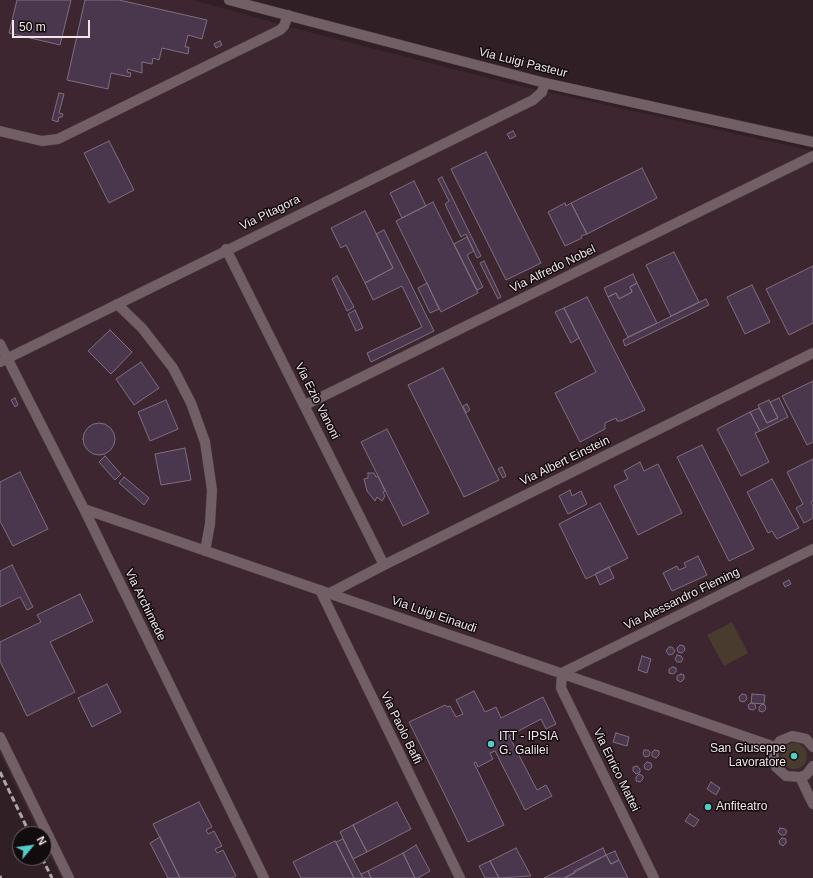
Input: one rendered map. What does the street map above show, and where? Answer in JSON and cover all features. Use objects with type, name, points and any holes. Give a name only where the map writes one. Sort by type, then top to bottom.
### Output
[{"type":"street","name":"Via Luigi Pasteur","points":[[229,0],[544,83],[813,142]]},
{"type":"street","points":[[0,131],[42,141],[58,139],[280,30],[284,26],[288,15]]},
{"type":"street","name":"Via Pitagora","points":[[4,360],[226,249],[533,100],[542,92],[544,83]]},
{"type":"street","name":"Via Alfredo Nobel","points":[[305,406],[813,156]]},
{"type":"street","name":"Via Ezio Vanoni","points":[[226,249],[384,565]]},
{"type":"street","points":[[117,304],[142,328],[173,368],[191,402],[205,442],[212,490],[210,524],[205,550]]},
{"type":"street","name":"Via Archimede","points":[[0,344],[4,360],[84,509],[264,878]]},
{"type":"street","name":"Via Albert Einstein","points":[[325,592],[384,565],[813,353]]},
{"type":"street","name":"Via Luigi Einaudi","points":[[84,509],[775,747]]},
{"type":"street","name":"Via Alessandro Fleming","points":[[562,673],[813,549]]},
{"type":"street","name":"Via Paolo Baffi","points":[[325,592],[460,878]]},
{"type":"street","name":"Via Enrico Mattei","points":[[562,673],[561,688],[654,878]]},
{"type":"street","points":[[812,744],[799,736],[792,736],[780,741],[775,747],[773,754],[776,767],[786,776],[800,778],[806,775],[813,766]]},
{"type":"street","points":[[0,737],[69,878]]},
{"type":"street","points":[[800,778],[813,804]]},
{"type":"shaded area","points":[[0,0],[193,0],[305,31],[512,84],[813,151],[813,878],[61,878],[52,860],[52,826],[35,826],[0,754]]},
{"type":"shaded area","points":[[732,622],[748,653],[724,666],[707,635]]},
{"type":"shaded area","points":[[794,743],[803,747],[807,756],[803,765],[794,769],[785,765],[781,756],[785,747]]},
{"type":"building","points":[[17,0],[71,0],[60,45],[9,33]]},
{"type":"building","points":[[85,0],[119,0],[207,20],[202,39],[188,35],[185,47],[189,47],[188,54],[162,48],[159,60],[153,58],[152,64],[142,62],[142,73],[128,69],[127,72],[131,73],[130,77],[111,73],[108,89],[67,80]]},
{"type":"building","points":[[220,41],[222,45],[216,48],[214,44]]},
{"type":"building","points":[[59,93],[64,94],[59,113],[63,114],[62,117],[59,117],[58,122],[52,120]]},
{"type":"building","points":[[513,131],[516,136],[510,139],[507,134]]},
{"type":"building","points":[[109,141],[134,190],[109,203],[84,153]]},
{"type":"building","points":[[486,152],[541,263],[506,280],[451,169]]},
{"type":"building","points":[[642,168],[657,198],[587,234],[571,203]]},
{"type":"building","points":[[442,177],[481,256],[477,258],[466,234],[461,237],[445,204],[449,201],[438,179]]},
{"type":"building","points":[[414,181],[426,206],[402,218],[390,193]]},
{"type":"building","points":[[433,202],[478,293],[441,312],[396,221]]},
{"type":"building","points":[[565,203],[566,206],[571,203],[587,234],[565,246],[548,212]]},
{"type":"building","points":[[365,211],[393,268],[365,283],[346,245],[341,248],[331,228]]},
{"type":"building","points":[[384,230],[434,331],[371,362],[367,353],[422,327],[402,286],[373,300],[365,283],[393,268],[376,234]]},
{"type":"building","points":[[467,237],[474,251],[467,255],[483,287],[477,290],[454,244]]},
{"type":"building","points":[[674,252],[699,302],[671,316],[646,265]]},
{"type":"building","points":[[484,261],[501,297],[498,299],[480,263]]},
{"type":"building","points":[[813,266],[813,323],[789,335],[766,289]]},
{"type":"building","points":[[633,274],[637,283],[630,287],[632,292],[619,299],[616,293],[608,297],[604,288]]},
{"type":"building","points":[[337,276],[354,307],[347,311],[332,279]]},
{"type":"building","points":[[427,283],[439,309],[430,313],[418,288]]},
{"type":"building","points":[[637,283],[657,323],[628,337],[608,297],[616,293],[619,299],[632,292],[630,287]]},
{"type":"building","points":[[752,285],[770,322],[745,334],[727,297]]},
{"type":"building","points":[[587,297],[645,410],[621,421],[617,421],[616,418],[605,423],[605,429],[580,442],[555,393],[596,372],[564,308]]},
{"type":"building","points":[[706,299],[709,305],[625,346],[623,340]]},
{"type":"building","points":[[564,308],[579,338],[571,343],[555,312]]},
{"type":"building","points":[[355,310],[363,328],[356,331],[348,314]]},
{"type":"building","points":[[110,330],[132,352],[111,374],[88,351]]},
{"type":"building","points":[[141,362],[159,388],[134,405],[116,379]]},
{"type":"building","points":[[443,368],[499,480],[464,497],[408,385]]},
{"type":"building","points":[[813,381],[813,442],[807,445],[782,396]]},
{"type":"building","points":[[15,398],[18,405],[15,407],[11,400]]},
{"type":"building","points":[[779,398],[788,417],[760,431],[750,412],[759,408],[767,423],[778,418],[770,402]]},
{"type":"building","points":[[166,400],[178,429],[150,441],[138,412]]},
{"type":"building","points":[[769,400],[778,418],[767,423],[758,405]]},
{"type":"building","points":[[467,404],[470,410],[466,413],[463,406]]},
{"type":"building","points":[[750,412],[760,431],[755,433],[769,462],[741,476],[717,429]]},
{"type":"building","points":[[96,423],[102,423],[111,427],[115,439],[111,451],[102,455],[96,455],[87,451],[83,442],[83,436],[87,427]]},
{"type":"building","points":[[387,429],[429,513],[403,526],[361,442]]},
{"type":"building","points":[[702,445],[754,549],[729,561],[677,457]]},
{"type":"building","points":[[589,446],[591,450],[577,458],[574,453]]},
{"type":"building","points":[[185,448],[191,480],[161,485],[155,454]]},
{"type":"building","points":[[105,456],[121,474],[115,480],[99,462]]},
{"type":"building","points":[[813,459],[813,501],[811,502],[813,506],[813,518],[804,523],[796,508],[803,504],[787,472]]},
{"type":"building","points":[[640,462],[644,471],[658,464],[682,513],[638,535],[614,486],[628,479],[624,471]]},
{"type":"building","points":[[502,467],[506,476],[503,478],[498,469]]},
{"type":"building","points":[[20,472],[48,529],[13,546],[0,521],[0,482]]},
{"type":"building","points":[[368,473],[374,473],[376,477],[378,476],[385,491],[383,492],[385,496],[382,501],[377,497],[375,501],[367,491],[364,479],[368,478]]},
{"type":"building","points":[[124,477],[149,498],[144,505],[119,483]]},
{"type":"building","points":[[772,479],[799,528],[777,539],[772,531],[768,533],[747,492]]},
{"type":"building","points":[[570,490],[572,496],[581,491],[587,504],[568,514],[559,496]]},
{"type":"building","points":[[600,503],[628,558],[586,579],[559,524]]},
{"type":"building","points":[[698,556],[707,575],[672,591],[663,573],[677,566],[679,570],[686,567],[684,563]]},
{"type":"building","points":[[12,565],[33,607],[27,610],[20,597],[0,607],[0,571]]},
{"type":"building","points":[[609,567],[614,578],[600,585],[595,574]]},
{"type":"building","points":[[789,580],[791,584],[785,587],[783,583]]},
{"type":"building","points":[[80,594],[93,621],[50,642],[75,692],[27,716],[0,661],[0,642],[41,622],[37,615]]},
{"type":"building","points":[[680,645],[684,646],[685,650],[682,653],[678,652],[677,648]]},
{"type":"building","points":[[669,647],[672,647],[675,651],[673,654],[669,655],[666,651]]},
{"type":"building","points":[[677,655],[681,656],[683,659],[681,662],[677,662],[675,659]]},
{"type":"building","points":[[642,656],[651,659],[647,673],[638,670]]},
{"type":"building","points":[[673,667],[676,668],[676,672],[673,674],[669,673],[669,669]]},
{"type":"building","points":[[681,674],[684,675],[684,679],[681,682],[677,680],[677,676]]},
{"type":"building","points":[[107,684],[121,712],[92,727],[78,698]]},
{"type":"building","points":[[474,691],[485,712],[496,707],[501,718],[543,697],[556,724],[546,729],[541,719],[509,736],[537,790],[546,785],[552,796],[525,810],[495,751],[490,753],[493,759],[478,767],[476,762],[474,763],[504,825],[468,842],[409,722],[445,705],[447,707],[450,706],[456,717],[463,714],[456,700]]},
{"type":"building","points":[[742,694],[746,695],[747,699],[744,702],[740,701],[739,697]]},
{"type":"building","points":[[752,694],[765,695],[764,704],[751,703]]},
{"type":"building","points":[[751,703],[755,704],[756,708],[753,710],[749,709],[748,705]]},
{"type":"building","points":[[762,704],[765,705],[766,709],[763,712],[759,711],[759,707]]},
{"type":"building","points":[[616,733],[629,737],[627,746],[613,742]]},
{"type":"building","points":[[644,750],[648,750],[650,752],[649,756],[645,757],[643,754]]},
{"type":"building","points":[[655,750],[659,751],[659,755],[656,758],[652,756],[652,752]]},
{"type":"building","points":[[647,762],[651,763],[652,767],[649,770],[645,769],[644,765]]},
{"type":"building","points":[[637,766],[640,769],[640,772],[636,774],[633,771],[633,767]]},
{"type":"building","points":[[639,774],[643,776],[643,779],[640,782],[636,781],[636,777]]},
{"type":"building","points":[[711,782],[720,788],[716,795],[707,789]]},
{"type":"building","points":[[199,802],[212,827],[206,830],[208,834],[214,831],[222,846],[215,849],[217,853],[223,850],[236,876],[232,878],[180,878],[153,824]]},
{"type":"building","points":[[397,802],[411,829],[367,852],[353,825]]},
{"type":"building","points":[[690,814],[699,820],[694,827],[685,821]]},
{"type":"building","points":[[353,825],[367,852],[353,859],[340,832]]},
{"type":"building","points":[[780,828],[787,831],[785,835],[781,835],[778,832]]},
{"type":"building","points":[[160,837],[180,878],[168,878],[150,843]]},
{"type":"building","points":[[782,838],[786,839],[786,843],[783,846],[779,841]]},
{"type":"building","points":[[343,839],[363,878],[354,878],[336,842]]},
{"type":"building","points":[[335,841],[354,878],[301,878],[293,862]]},
{"type":"building","points":[[416,845],[430,871],[418,878],[415,878],[403,853]]},
{"type":"building","points":[[516,848],[531,876],[499,878],[490,861]]},
{"type":"building","points":[[603,848],[606,855],[574,871],[575,873],[564,878],[544,878]]},
{"type":"building","points":[[615,851],[619,860],[611,864],[606,855]]},
{"type":"building","points":[[403,853],[415,878],[371,878],[368,871]]},
{"type":"building","points":[[606,855],[611,864],[619,860],[628,878],[564,878]]},
{"type":"building","points":[[490,861],[499,878],[485,878],[479,866]]},
{"type":"building","points":[[368,871],[371,878],[363,878],[361,874]]},
{"type":"railway","points":[[0,772],[26,826]]},
{"type":"railway","points":[[46,866],[52,878]]},
{"type":"place","name":"ITT - IPSIA G. Galilei","points":[[491,744]]},
{"type":"place","name":"San Giuseppe Lavoratore","points":[[794,756]]},
{"type":"place","name":"Anfiteatro","points":[[708,807]]}]
